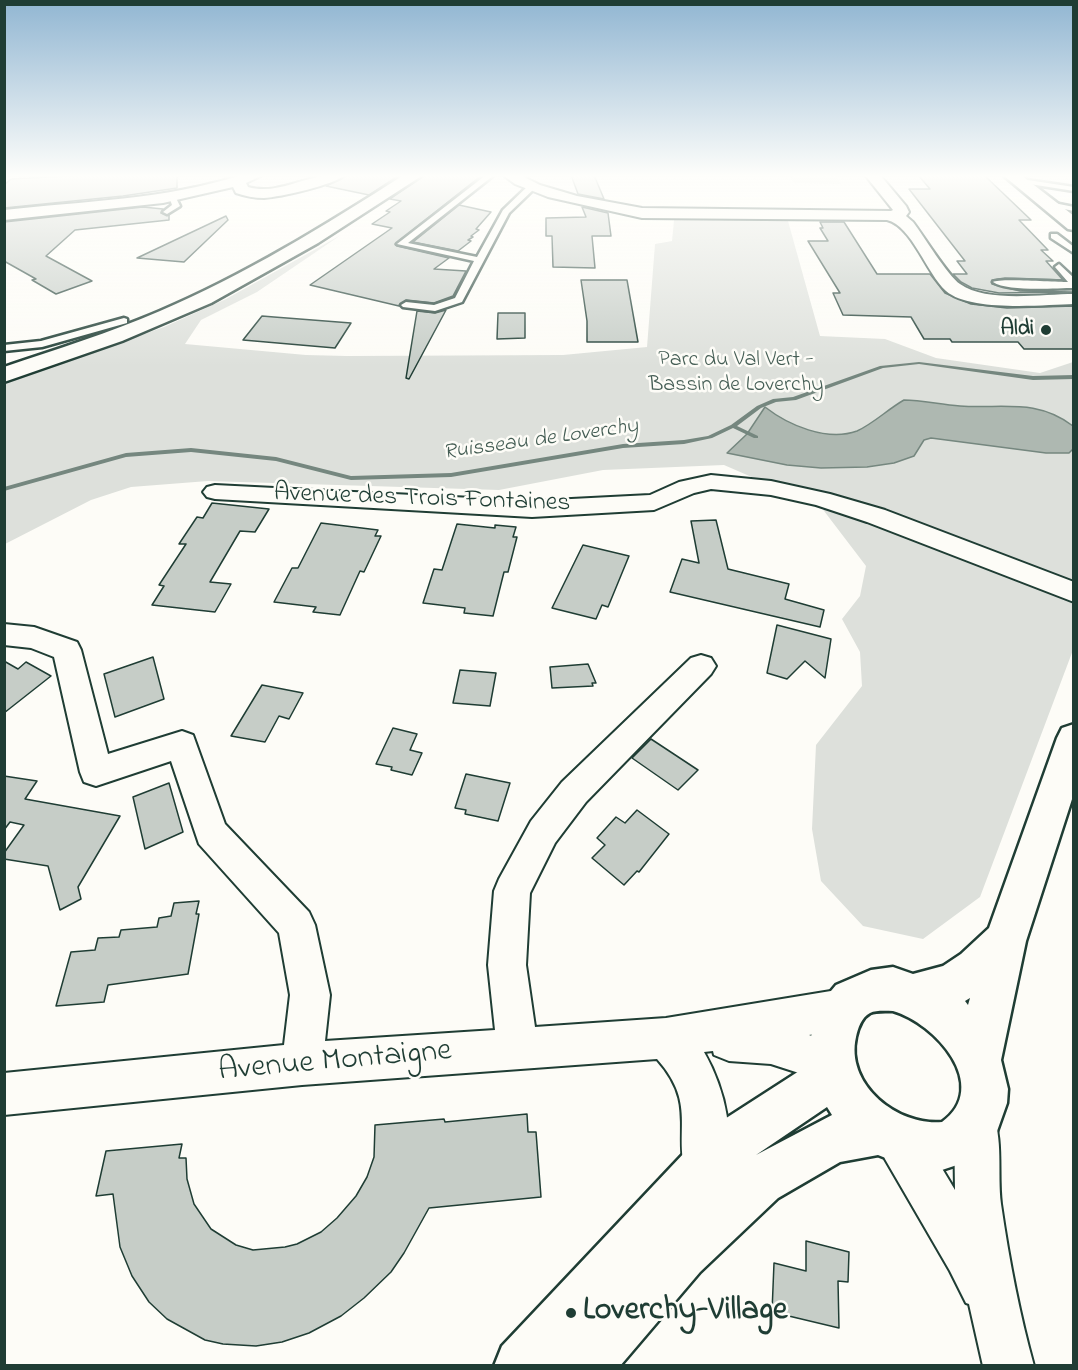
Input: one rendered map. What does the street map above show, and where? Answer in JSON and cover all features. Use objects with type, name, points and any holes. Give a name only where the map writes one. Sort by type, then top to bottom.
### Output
[{"type":"main road","points":[[4,365],[124,321],[255,260],[290,239]]},
{"type":"main road","points":[[4,375],[131,330],[205,297],[270,264],[311,239]]},
{"type":"main road","points":[[978,1060],[1005,941],[1074,738]]},
{"type":"main road","points":[[914,994],[952,985],[976,969],[1005,941]]},
{"type":"main road","points":[[893,989],[914,994],[934,1005],[968,1038],[978,1060],[984,1083],[983,1105],[976,1124],[963,1138],[945,1146],[923,1148],[890,1137],[860,1114],[846,1095],[834,1068],[832,1033],[843,1009],[856,997],[873,990],[893,989]]},
{"type":"main road","points":[[522,1365],[720,1150],[834,1068]]},
{"type":"main road","points":[[583,1365],[681,1252],[760,1180],[833,1139],[890,1137]]},
{"type":"street","points":[[917,239],[952,287],[958,291],[982,298],[1074,299]]},
{"type":"street","name":"Avenue des Trois Fontaines","points":[[215,492],[532,509],[654,502],[687,487],[711,482],[771,488],[820,499],[876,516],[1074,594]]},
{"type":"street","points":[[4,634],[34,638],[67,650],[96,772],[182,744],[211,833],[296,925],[301,939],[310,994],[302,1064]]},
{"type":"street","points":[[518,1048],[507,965],[512,891],[543,832],[574,792],[702,666]]},
{"type":"street","name":"Avenue Montaigne","points":[[666,1038],[843,1009]]},
{"type":"street","points":[[666,1038],[685,1057],[700,1084],[706,1123],[705,1166]]},
{"type":"street","name":"Avenue Montaigne","points":[[4,1094],[302,1064],[666,1038],[754,1040],[771,1043],[834,1068]]},
{"type":"street","points":[[976,1124],[978,1202],[994,1310],[1009,1365]]},
{"type":"street","points":[[890,1137],[967,1254],[994,1310]]},
{"type":"lane","points":[[408,239],[401,244],[479,260]]},
{"type":"lane","points":[[406,305],[435,308],[459,300],[491,239]]},
{"type":"lane","points":[[1058,239],[1074,251]]},
{"type":"lane","points":[[1059,267],[1074,284]]},
{"type":"lane","points":[[997,282],[1025,285],[1074,284]]},
{"type":"lane","points":[[4,348],[42,344],[124,321]]},
{"type":"green space","name":"Parc du Val Vert - Bassin de Loverchy","points":[[334,239],[257,292],[201,320],[185,344],[306,355],[347,356],[563,355],[647,347],[655,244],[672,241],[672,239],[793,239],[820,336],[885,339],[936,358],[1040,373],[1073,362],[1073,650],[980,897],[923,939],[863,926],[821,881],[812,829],[816,745],[862,686],[860,652],[842,619],[860,596],[866,566],[821,507],[724,465],[603,470],[499,490],[208,481],[131,487],[91,500],[5,544],[5,383],[164,327],[226,299]]},
{"type":"shaded area","points":[[904,400],[960,406],[1032,408],[1046,411],[1073,426],[1073,449],[1069,453],[1046,453],[931,438],[924,440],[914,456],[894,463],[867,467],[821,468],[787,465],[727,453],[747,434],[765,407],[785,420],[808,430],[845,434],[863,428]]},
{"type":"building","points":[[4,239],[65,239],[46,256],[92,281],[56,294],[32,280],[36,279],[4,261]]},
{"type":"building","points":[[177,239],[208,239],[184,262],[137,258]]},
{"type":"building","points":[[376,239],[401,239],[395,244],[397,246],[449,258],[434,269],[466,271],[453,296],[434,303],[406,300],[399,306],[310,285]]},
{"type":"building","points":[[417,239],[470,239],[468,240],[471,241],[458,251],[413,242]]},
{"type":"building","points":[[552,239],[592,239],[595,268],[553,267]]},
{"type":"building","points":[[827,239],[855,239],[877,274],[930,274],[945,293],[971,304],[1007,308],[1074,306],[1074,349],[1024,349],[1018,342],[952,342],[950,339],[924,339],[911,317],[843,315],[833,293],[840,293],[808,241],[828,241]]},
{"type":"building","points":[[948,239],[1037,239],[1048,250],[1041,250],[1053,261],[1046,261],[1063,280],[1005,278],[992,280],[992,284],[1020,291],[1074,292],[999,293],[972,288],[953,274],[967,274],[957,261],[965,261]]},
{"type":"building","points":[[581,280],[627,280],[638,342],[587,342],[587,321]]},
{"type":"building","points":[[446,310],[409,379],[406,378],[417,311],[435,313]]},
{"type":"building","points":[[498,313],[525,313],[525,338],[497,339]]},
{"type":"building","points":[[262,316],[351,323],[335,348],[243,340]]},
{"type":"building","points":[[212,503],[269,509],[255,532],[240,531],[210,582],[231,584],[215,612],[152,605],[164,586],[159,585],[186,544],[179,544],[197,517],[203,518]]},
{"type":"building","points":[[716,520],[728,569],[789,584],[785,599],[824,610],[820,627],[670,592],[682,559],[699,563],[691,521]]},
{"type":"building","points":[[321,523],[378,530],[375,536],[381,536],[364,572],[360,571],[340,615],[313,612],[316,607],[274,602],[292,568],[298,568]]},
{"type":"building","points":[[457,524],[495,528],[495,525],[516,527],[513,537],[517,537],[508,572],[504,572],[493,616],[464,613],[465,608],[423,603],[434,569],[442,570]]},
{"type":"building","points":[[583,545],[629,556],[608,607],[602,605],[596,619],[552,608]]},
{"type":"building","points":[[777,625],[831,639],[825,678],[805,661],[787,679],[767,673]]},
{"type":"building","points":[[153,657],[164,699],[115,717],[104,674]]},
{"type":"building","points":[[4,661],[18,669],[26,662],[51,676],[4,713]]},
{"type":"building","points":[[588,664],[596,683],[592,683],[593,686],[552,688],[550,667]]},
{"type":"building","points":[[460,670],[496,673],[490,706],[453,703]]},
{"type":"building","points":[[262,685],[303,693],[289,719],[279,716],[265,742],[231,736]]},
{"type":"building","points":[[393,728],[417,734],[410,750],[422,753],[412,775],[391,770],[392,767],[376,764]]},
{"type":"building","points":[[651,739],[698,770],[678,790],[632,758]]},
{"type":"building","points":[[466,774],[510,783],[498,821],[465,814],[466,810],[455,808]]},
{"type":"building","points":[[4,776],[37,781],[25,799],[120,816],[78,887],[81,899],[60,910],[48,866],[4,859],[4,853],[24,825],[10,822],[4,830]]},
{"type":"building","points":[[169,783],[183,832],[145,849],[133,797]]},
{"type":"building","points":[[637,810],[669,834],[639,872],[637,871],[624,885],[592,858],[605,845],[597,838],[616,817],[625,823]]},
{"type":"building","points":[[199,901],[196,914],[199,914],[188,974],[108,985],[104,1002],[56,1006],[71,952],[95,950],[98,938],[119,937],[121,930],[157,927],[159,918],[171,916],[174,903]]},
{"type":"building","points":[[527,1114],[528,1132],[536,1132],[541,1197],[429,1208],[391,1272],[364,1298],[341,1316],[309,1333],[282,1342],[256,1346],[223,1344],[205,1340],[167,1319],[149,1302],[132,1276],[120,1247],[113,1194],[96,1196],[106,1151],[182,1144],[179,1158],[186,1158],[187,1179],[194,1204],[211,1229],[236,1245],[253,1250],[285,1247],[297,1244],[321,1232],[356,1196],[367,1177],[374,1157],[375,1125],[444,1119],[445,1122]]},
{"type":"building","points":[[806,1241],[849,1252],[848,1282],[838,1281],[839,1328],[772,1312],[774,1263],[806,1271]]},
{"type":"waterway","name":"Ruisseau de Loverchy","points":[[733,426],[759,407],[775,400],[794,399],[882,367],[919,363],[1033,378],[1074,377]]},
{"type":"waterway","name":"Ruisseau de Loverchy","points":[[4,489],[126,455],[191,450],[276,459],[351,478],[451,475],[623,446],[684,442],[710,437],[733,426]]},
{"type":"waterway","points":[[733,426],[756,437]]},
{"type":"place","name":"Aldi","points":[[1046,330]]},
{"type":"place","name":"Loverchy-Village","points":[[571,1313]]}]
